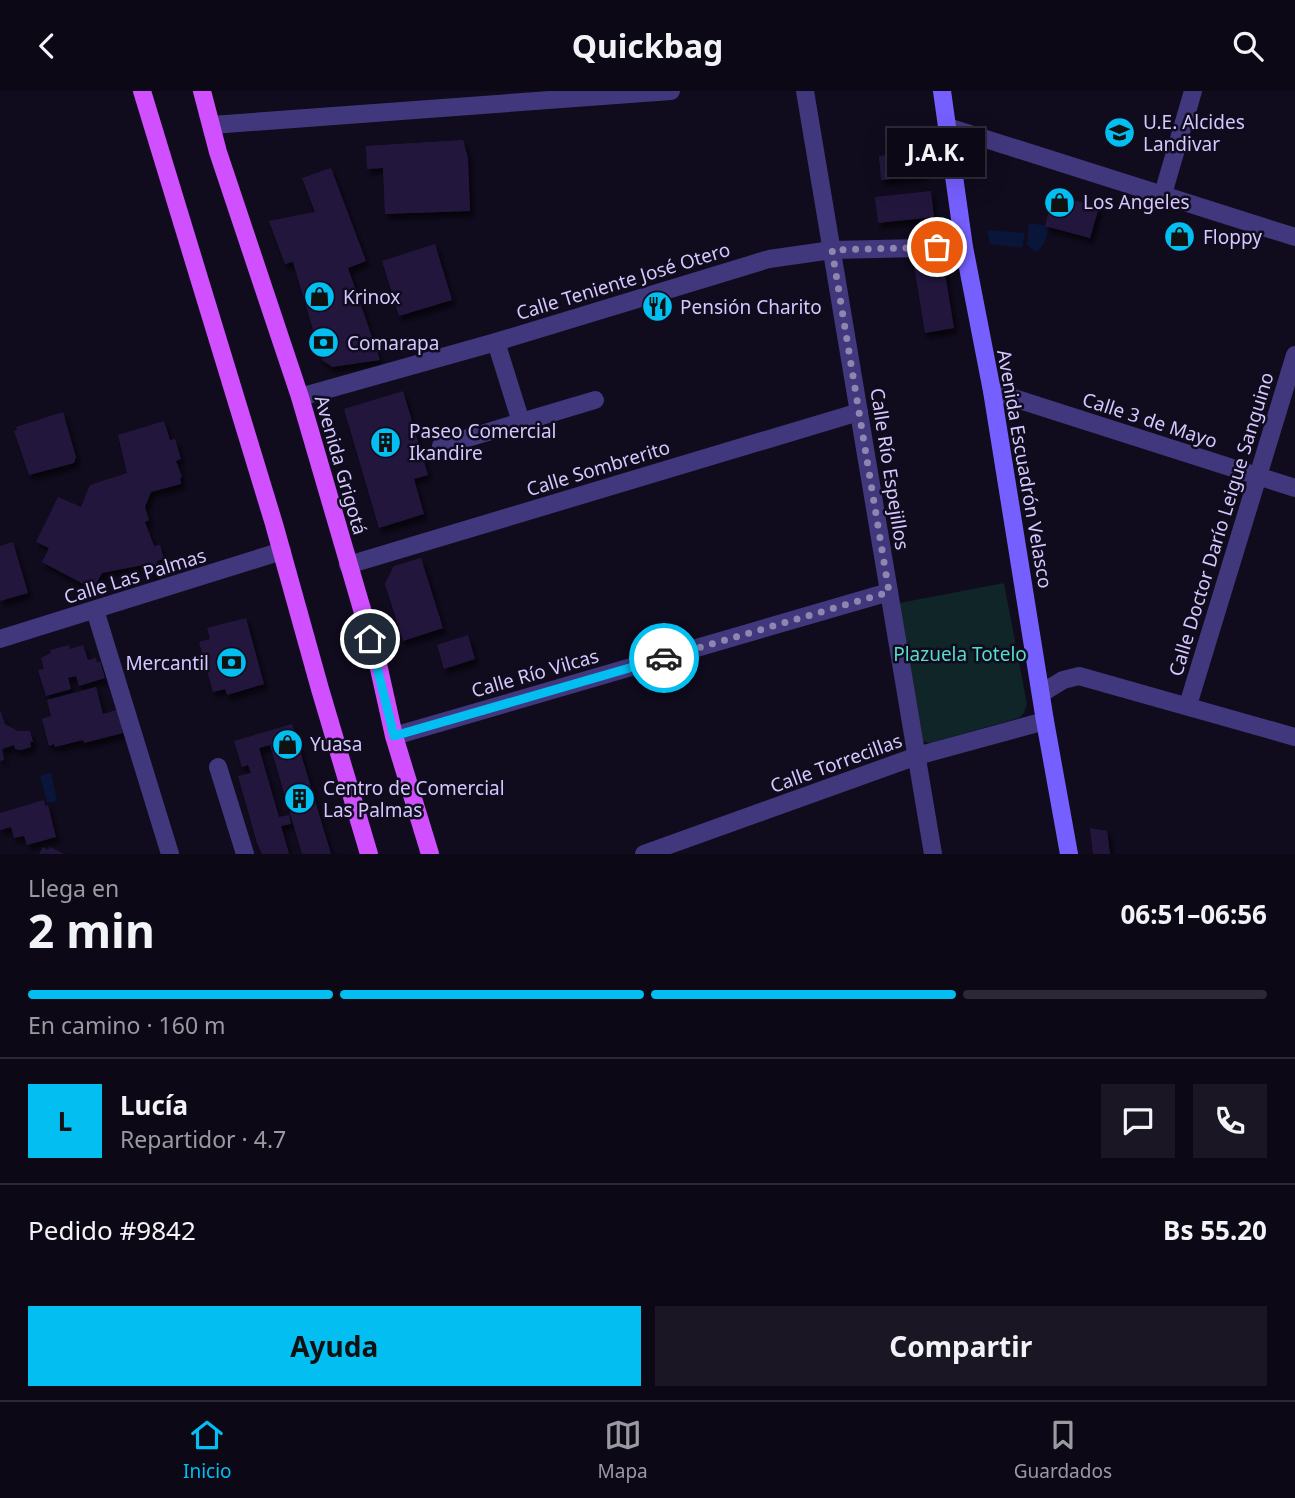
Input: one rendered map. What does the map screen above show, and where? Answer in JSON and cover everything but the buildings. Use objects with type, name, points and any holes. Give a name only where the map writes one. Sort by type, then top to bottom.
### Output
[{"type":"main road","points":[[142,91],[282,551],[369,854]]},
{"type":"main road","name":"Avenida Grigotá","points":[[202,91],[223,165],[300,397],[378,664],[394,736],[430,854]]},
{"type":"street","points":[[212,125],[494,97],[671,91]]},
{"type":"street","name":"Calle Río Espejillos","points":[[805,91],[933,854]]},
{"type":"street","name":"Avenida Escuadrón Velasco","points":[[942,91],[964,247],[992,391],[1069,854]]},
{"type":"street","points":[[1163,194],[1193,91]]},
{"type":"street","points":[[948,127],[1295,237]]},
{"type":"street","name":"Calle Teniente José Otero","points":[[300,397],[496,342],[769,259],[832,250],[964,247]]},
{"type":"street","points":[[496,342],[521,422]]},
{"type":"street","name":"Calle Doctor Darío Leigue Sanguino","points":[[1188,705],[1295,355]]},
{"type":"street","name":"Calle 3 de Mayo","points":[[992,391],[1295,488]]},
{"type":"street","points":[[441,446],[595,400]]},
{"type":"street","name":"Calle Sombrerito","points":[[348,565],[859,412]]},
{"type":"street","name":"Calle Las Palmas","points":[[0,639],[282,551]]},
{"type":"street","name":"Calle Río Vilcas","points":[[394,736],[889,592]]},
{"type":"street","points":[[95,610],[170,854]]},
{"type":"street","points":[[1042,693],[1063,680],[1080,676],[1295,737]]},
{"type":"street","name":"Calle Torrecillas","points":[[644,854],[917,756],[1045,721]]},
{"type":"street","points":[[218,767],[244,854]]},
{"type":"green space","name":"Plazuela Totelo","points":[[1004,583],[1027,704],[1024,713],[1019,718],[930,743],[921,741],[894,604]]},
{"type":"water","points":[[1029,223],[1048,226],[1045,241],[1036,252],[1027,245]]},
{"type":"water","points":[[987,230],[1025,233],[1022,248],[990,244]]},
{"type":"water","points":[[51,772],[57,801],[47,803],[40,776]]},
{"type":"way so far","points":[[664,658],[889,592],[832,250],[937,247]]},
{"type":"place","name":"U.E. Alcides Landivar","points":[[1120,133]]},
{"type":"place","name":"Los Angeles","points":[[1060,202]]},
{"type":"place","name":"Floppy","points":[[1180,237]]},
{"type":"place","name":"J.A.K.","points":[[937,247]]},
{"type":"place","name":"Krinox","points":[[320,297]]},
{"type":"place","name":"Pensión Charito","points":[[657,307]]},
{"type":"place","name":"Comarapa","points":[[324,343]]},
{"type":"place","name":"Paseo Comercial Ikandire","points":[[386,442]]},
{"type":"place","name":"Mercantil","points":[[232,663]]},
{"type":"place","name":"Yuasa","points":[[287,744]]},
{"type":"place","name":"Centro de Comercial Las Palmas","points":[[300,799]]},
{"type":"route","points":[[370,639],[394,736],[664,658]]}]
